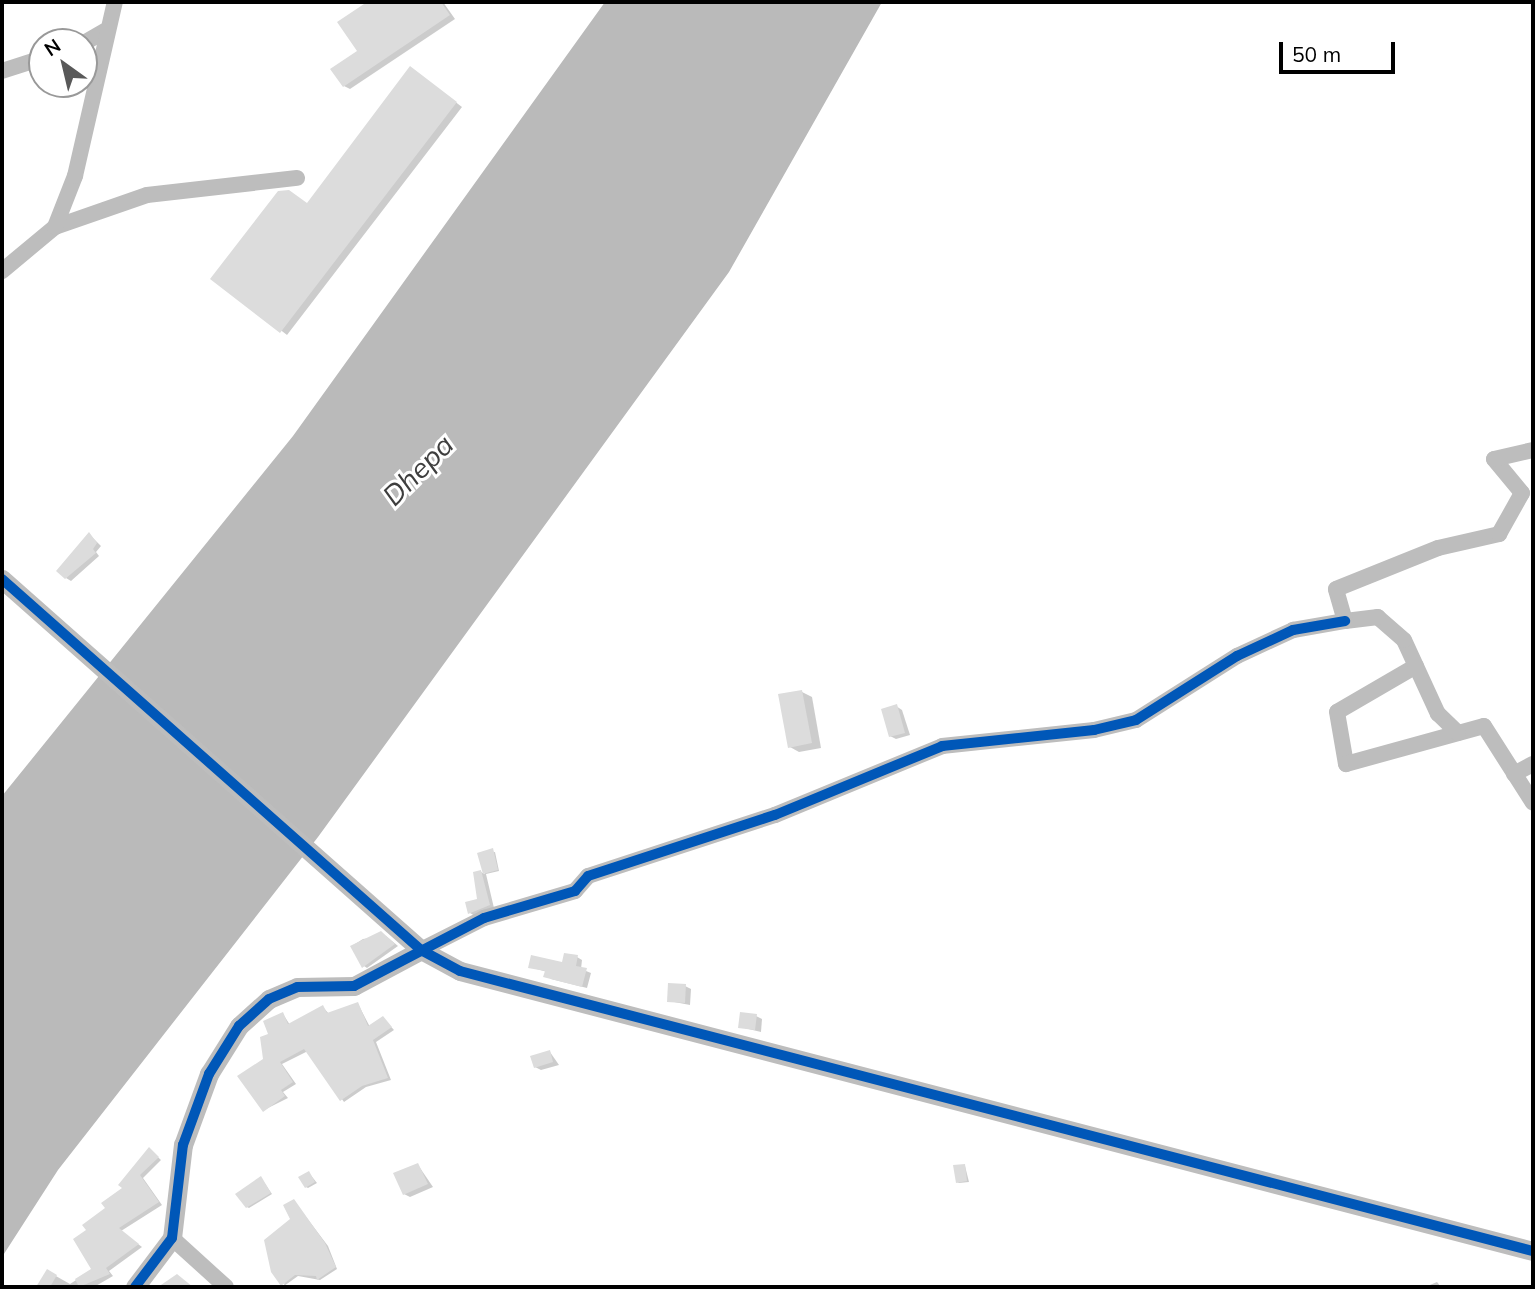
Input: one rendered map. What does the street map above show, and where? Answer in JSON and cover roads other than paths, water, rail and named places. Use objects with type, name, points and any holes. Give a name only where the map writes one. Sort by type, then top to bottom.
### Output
[{"type":"street","points":[[55,227],[75,176],[105,31],[115,2]]},
{"type":"street","points":[[98,35],[105,31]]},
{"type":"street","points":[[2,71],[28,63]]},
{"type":"street","points":[[2,271],[55,227],[147,195],[297,178]]},
{"type":"street","points":[[1345,621],[1336,589],[1438,548],[1499,534],[1522,493],[1494,459],[1533,450]]},
{"type":"street","points":[[2,579],[23,601],[421,950],[460,971],[1533,1251]]},
{"type":"street","points":[[135,1287],[172,1238],[183,1145],[209,1073],[239,1026],[269,999],[297,987],[355,986],[484,918],[575,891],[588,876],[775,816],[942,746],[1094,730],[1136,720],[1237,656],[1293,630],[1378,617],[1404,640],[1438,714],[1458,733]]},
{"type":"street","points":[[1416,666],[1337,712],[1346,764],[1485,726],[1533,803]]},
{"type":"street","points":[[1514,774],[1533,764]]},
{"type":"street","points":[[172,1238],[226,1287]]},
{"type":"water","name":"Dhepa","points":[[605,2],[882,2],[729,272],[318,837],[58,1170],[2,1257],[2,796],[293,436]]}]
